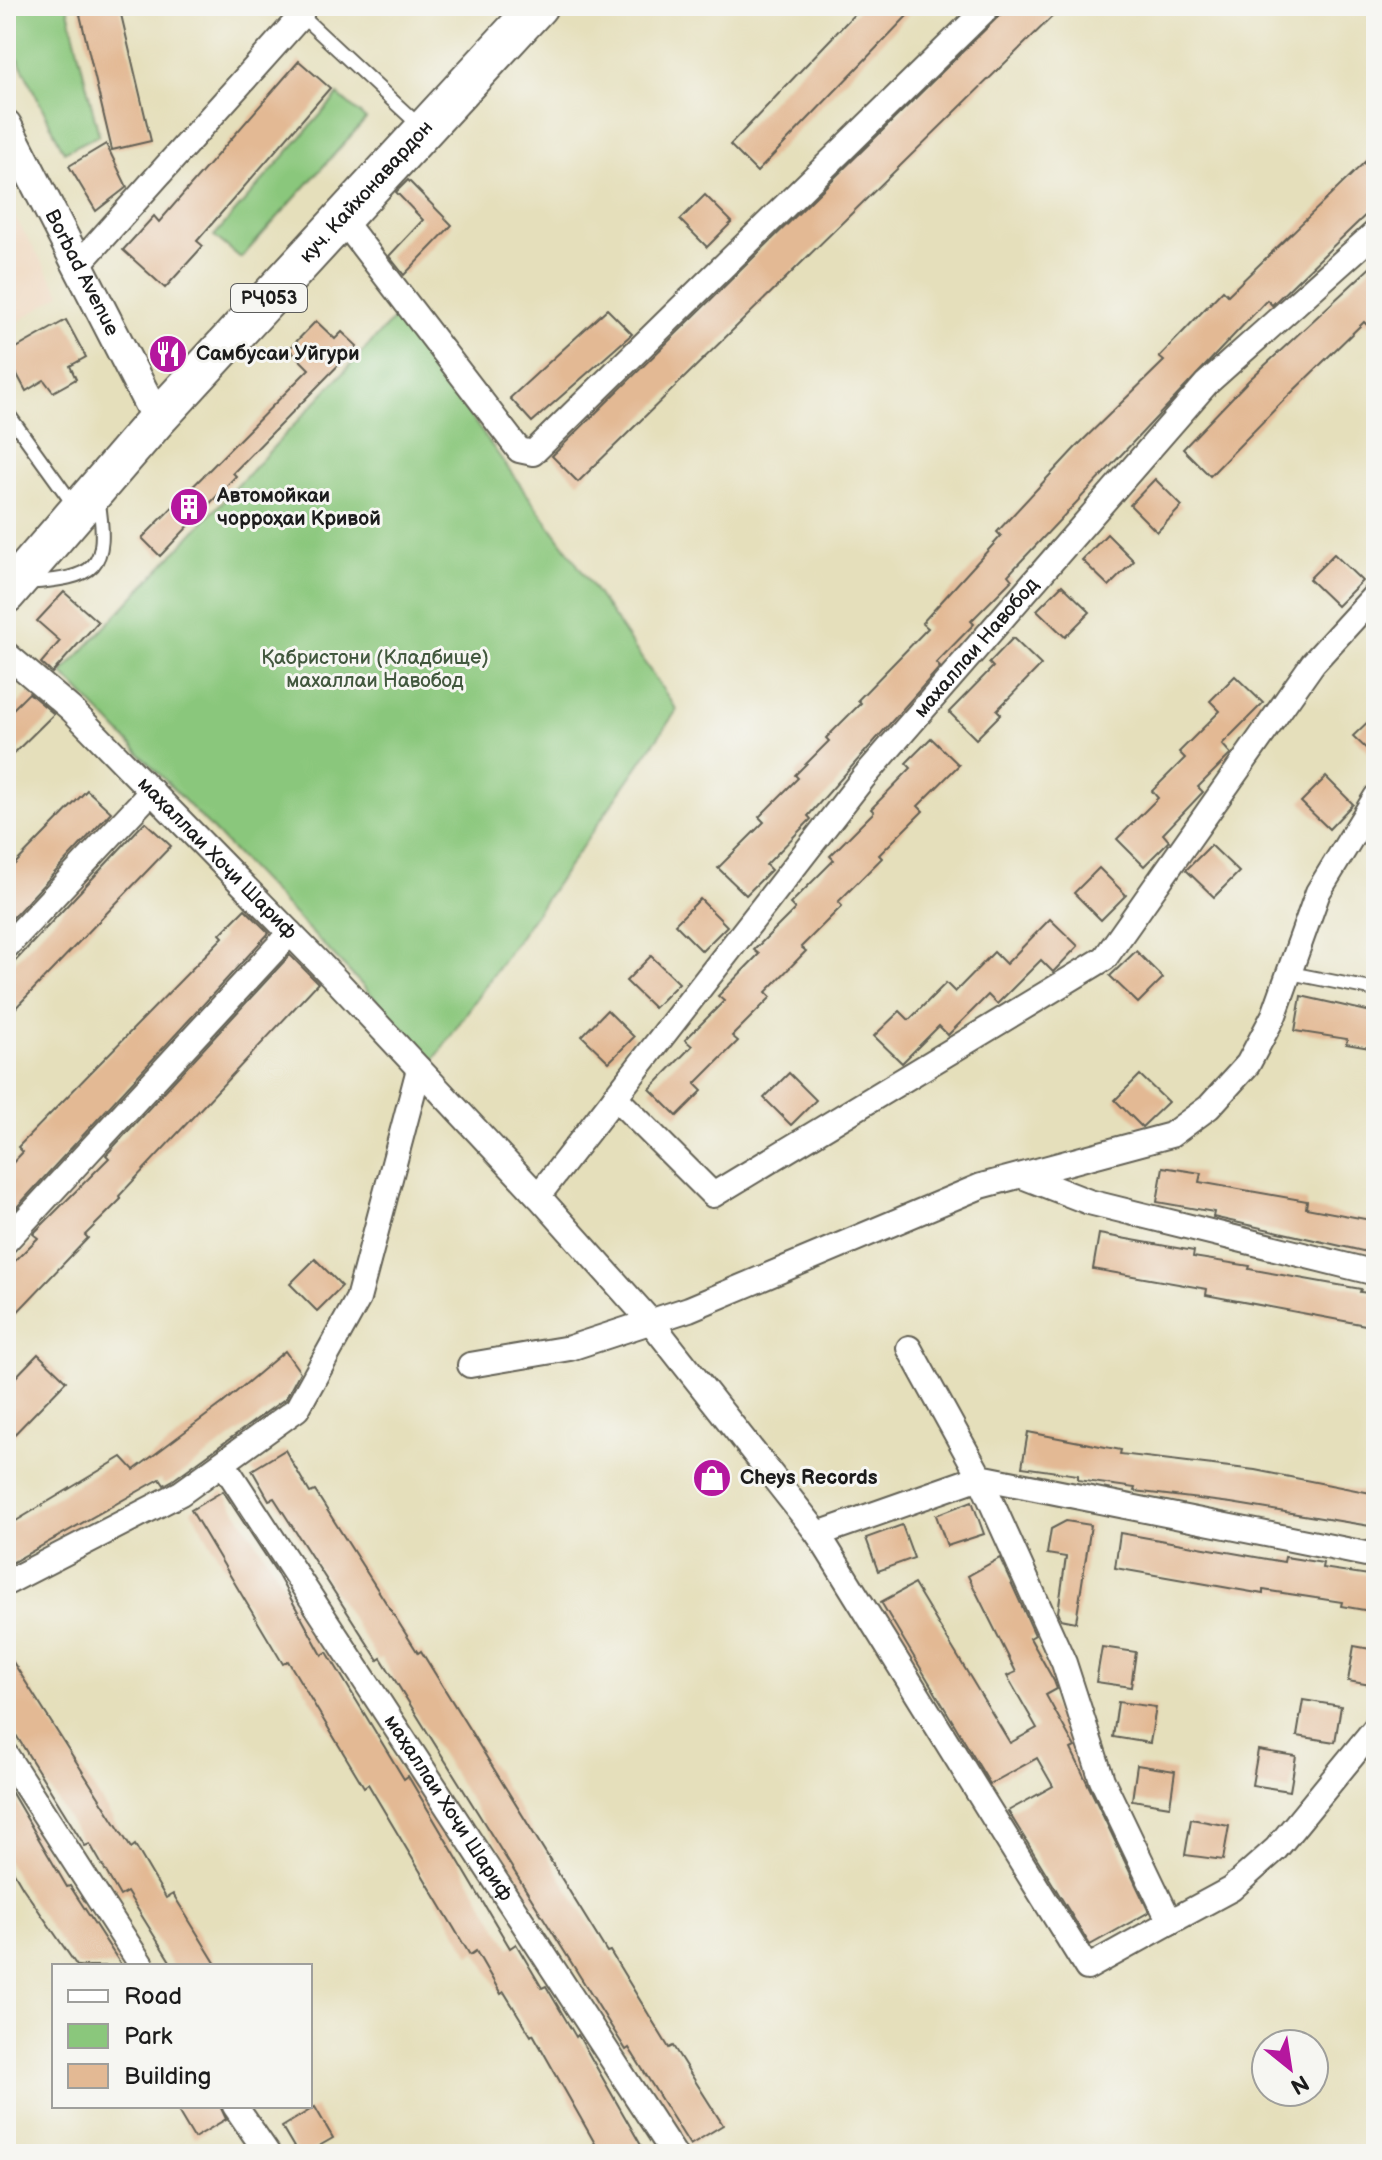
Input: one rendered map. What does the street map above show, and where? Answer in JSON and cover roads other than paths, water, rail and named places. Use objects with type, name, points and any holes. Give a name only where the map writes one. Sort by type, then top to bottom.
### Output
[{"type":"main road","name":"куч. Кайхонавардон","points":[[11,589],[157,419],[538,6]]},
{"type":"street","points":[[342,219],[519,450],[533,453],[989,6]]},
{"type":"street","points":[[78,265],[296,11]]},
{"type":"street","name":"Borbad Avenue","points":[[6,125],[157,419]]},
{"type":"street","name":"махаллаи Навобод","points":[[535,1193],[615,1097],[864,777],[1206,384],[1376,232]]},
{"type":"street","points":[[615,1097],[713,1195],[1105,958],[1313,663],[1376,594]]},
{"type":"street","name":"маҳаллаи Хоҷи Шариф","points":[[6,654],[71,709],[290,933],[535,1193],[651,1322],[818,1534],[1087,1968],[1170,1922]]},
{"type":"street","points":[[6,947],[152,791]]},
{"type":"street","points":[[470,1365],[570,1348],[651,1322],[859,1240],[981,1186],[1171,1135],[1209,1107],[1248,1064],[1274,1015],[1318,892],[1376,797]]},
{"type":"street","points":[[6,1241],[290,933]]},
{"type":"street","points":[[6,1583],[181,1493],[297,1409],[358,1299],[419,1069]]},
{"type":"street","points":[[1022,1176],[1089,1202],[1376,1273]]},
{"type":"street","points":[[909,1348],[980,1477],[1064,1663],[1102,1780],[1170,1922],[1231,1889],[1276,1849],[1376,1727]]},
{"type":"street","name":"маҳаллаи Хоҷи Шариф","points":[[223,1463],[674,2154]]},
{"type":"street","points":[[818,1534],[980,1477],[1376,1556]]},
{"type":"street","points":[[6,1755],[141,1964]]},
{"type":"street","points":[[236,2108],[268,2154]]},
{"type":"lane","points":[[296,11],[424,130]]},
{"type":"lane","points":[[6,411],[87,500]]},
{"type":"lane","points":[[1290,973],[1376,990]]},
{"type":"place","name":"Самбусаи Уйгури","points":[[168,354]]},
{"type":"place","name":"Автомойкаи чорроҳаи Кривой","points":[[189,507]]},
{"type":"place","name":"Cheys Records","points":[[712,1478]]},
{"type":"park label","name":"Қабристони (Кладбище) махаллаи Навобод","points":[[375,670]]}]
